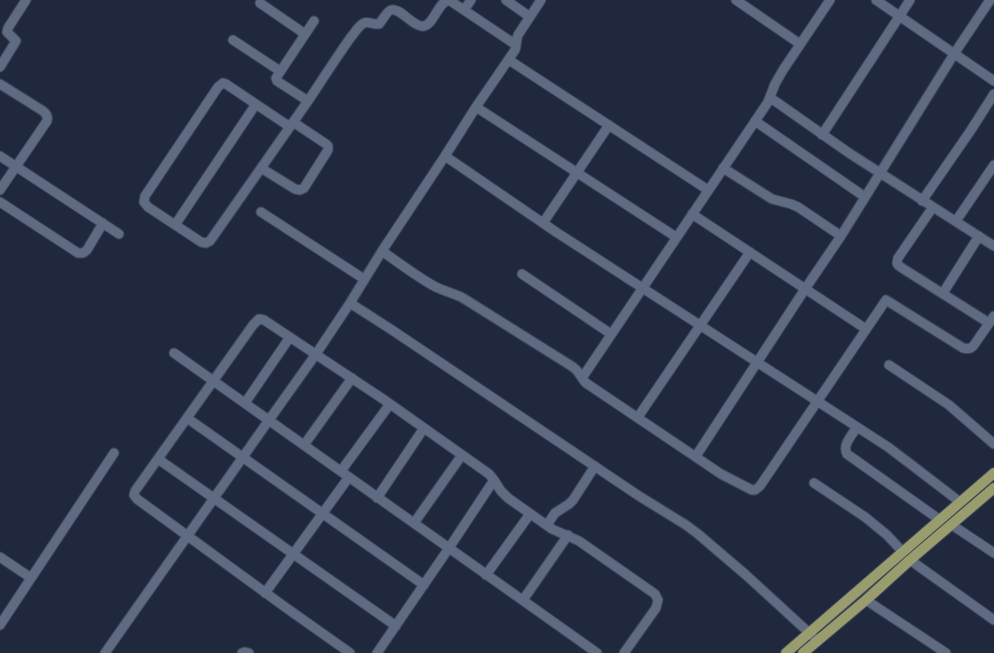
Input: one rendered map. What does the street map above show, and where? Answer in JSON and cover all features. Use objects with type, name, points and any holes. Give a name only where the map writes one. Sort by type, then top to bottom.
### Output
[{"type":"main road","points":[[786,653],[902,551],[994,473]]},
{"type":"main road","points":[[803,653],[994,488]]},
{"type":"street","points":[[0,67],[16,41],[4,30],[8,28],[26,0]]},
{"type":"street","points":[[261,168],[295,189],[300,190],[304,188],[329,148],[326,144],[291,124],[256,104],[223,83],[218,87],[145,196],[144,202],[148,207],[202,242],[206,243],[210,241],[291,124],[308,101],[347,43],[362,24],[367,22],[379,24],[390,10],[398,11],[418,25],[425,26],[430,22],[444,2],[449,0],[516,45]]},
{"type":"street","points":[[464,10],[471,0]]},
{"type":"street","points":[[506,0],[530,17]]},
{"type":"street","points":[[105,653],[316,354],[476,107],[509,60],[515,50],[518,35],[541,0]]},
{"type":"street","points":[[736,0],[748,3],[800,44]]},
{"type":"street","points":[[582,378],[768,102],[779,78],[830,0]]},
{"type":"street","points":[[876,0],[994,81]]},
{"type":"street","points":[[822,135],[910,0]]},
{"type":"street","points":[[696,456],[841,236],[954,54],[990,0]]},
{"type":"street","points":[[260,4],[305,34]]},
{"type":"street","points":[[308,101],[277,81],[276,78],[314,21]]},
{"type":"street","points":[[233,40],[280,71]]},
{"type":"street","points":[[509,60],[708,190]]},
{"type":"street","points":[[0,84],[43,111],[47,116],[47,121],[0,190]]},
{"type":"street","points":[[922,201],[994,94]]},
{"type":"street","points":[[768,102],[772,100],[775,101],[849,153],[994,246]]},
{"type":"street","points":[[175,225],[256,104]]},
{"type":"street","points":[[476,107],[676,237]]},
{"type":"street","points":[[755,121],[865,197]]},
{"type":"street","points":[[543,223],[609,125]]},
{"type":"street","points":[[0,156],[119,234]]},
{"type":"street","points":[[445,156],[543,223],[857,427],[913,466],[960,502]]},
{"type":"street","points":[[956,222],[990,179],[994,164]]},
{"type":"street","points":[[723,168],[772,199],[798,207],[841,236]]},
{"type":"street","points":[[0,202],[78,253],[83,253],[87,250],[103,223]]},
{"type":"street","points":[[382,251],[429,284],[463,298],[573,367],[579,372],[586,383],[728,477],[748,489],[755,490],[760,486],[886,300],[963,348],[967,349],[972,347],[992,319],[943,293],[902,268],[897,263],[898,258],[933,207]]},
{"type":"street","points":[[260,212],[364,279]]},
{"type":"street","points":[[692,214],[866,329]]},
{"type":"street","points":[[943,293],[979,236]]},
{"type":"street","points":[[638,418],[750,252]]},
{"type":"street","points":[[522,274],[611,334]]},
{"type":"street","points":[[350,303],[698,534],[746,575],[818,641]]},
{"type":"street","points":[[350,653],[265,593],[134,495],[135,491],[213,381],[253,325],[259,319],[264,320],[352,378],[489,474],[504,495],[530,514],[558,532],[579,541],[654,594],[658,600],[656,608],[624,653]]},
{"type":"street","points":[[245,403],[290,337]]},
{"type":"street","points":[[174,353],[597,653]]},
{"type":"street","points":[[889,365],[949,404],[994,444]]},
{"type":"street","points":[[304,445],[352,378]]},
{"type":"street","points":[[341,471],[390,404]]},
{"type":"street","points":[[187,418],[424,585]]},
{"type":"street","points":[[857,427],[845,447],[845,452],[940,520]]},
{"type":"street","points":[[377,498],[424,428]]},
{"type":"street","points":[[0,624],[114,453]]},
{"type":"street","points":[[414,524],[462,455]]},
{"type":"street","points":[[158,459],[396,626]]},
{"type":"street","points":[[546,525],[555,513],[573,500],[595,466]]},
{"type":"street","points":[[265,593],[349,477]]},
{"type":"street","points":[[378,653],[450,548],[494,480]]},
{"type":"street","points":[[814,483],[865,517],[887,535],[902,551]]},
{"type":"street","points":[[486,575],[530,514]]},
{"type":"street","points":[[952,525],[994,553]]},
{"type":"street","points":[[523,600],[568,535]]},
{"type":"street","points":[[0,557],[31,578]]},
{"type":"street","points":[[910,560],[994,620]]},
{"type":"street","points":[[866,600],[946,653]]},
{"type":"street","points":[[242,653],[249,653]]}]
